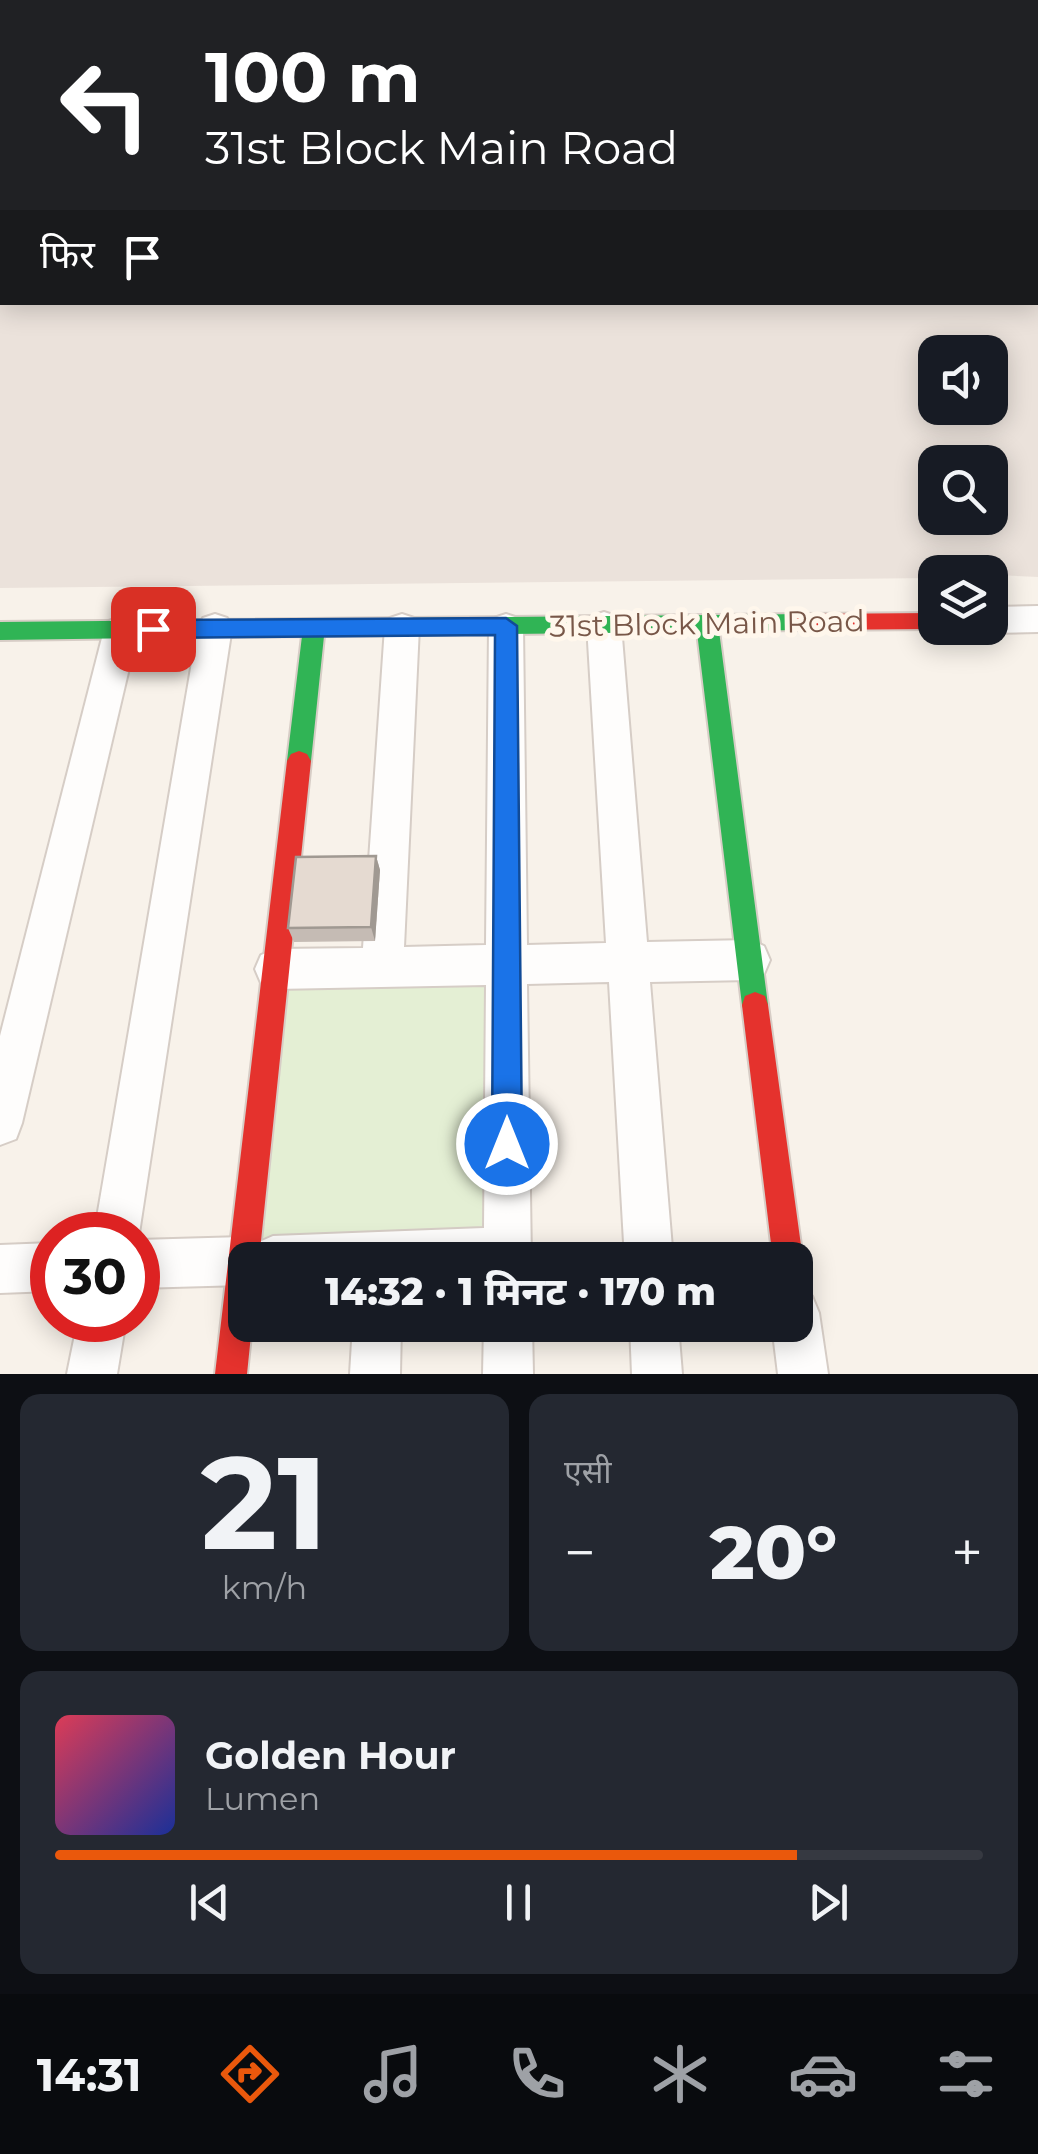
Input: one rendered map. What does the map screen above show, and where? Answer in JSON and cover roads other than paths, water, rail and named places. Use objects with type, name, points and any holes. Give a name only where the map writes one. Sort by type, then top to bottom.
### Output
[{"type":"street","points":[[1008,620],[1038,619]]},
{"type":"street","name":"31st Block Main Road","points":[[3,639],[215,628],[918,621]]},
{"type":"street","points":[[707,624],[786,1242]]},
{"type":"street","points":[[604,625],[648,1242]]},
{"type":"street","points":[[506,626],[507,1242]]},
{"type":"street","points":[[382,967],[402,627]]},
{"type":"street","points":[[121,1212],[215,628]]},
{"type":"street","points":[[255,1242],[276,970],[314,629]]},
{"type":"street","points":[[0,1122],[122,630]]},
{"type":"street","points":[[276,970],[750,960]]},
{"type":"street","points":[[160,1263],[228,1262]]},
{"type":"street","points":[[0,1269],[30,1268]]},
{"type":"street","points":[[92,1374],[98,1342]]},
{"type":"street","points":[[231,1374],[238,1342]]},
{"type":"street","points":[[374,1374],[376,1342]]},
{"type":"street","points":[[508,1342],[508,1374]]},
{"type":"street","points":[[655,1342],[657,1374]]},
{"type":"street","points":[[799,1342],[803,1374]]}]
